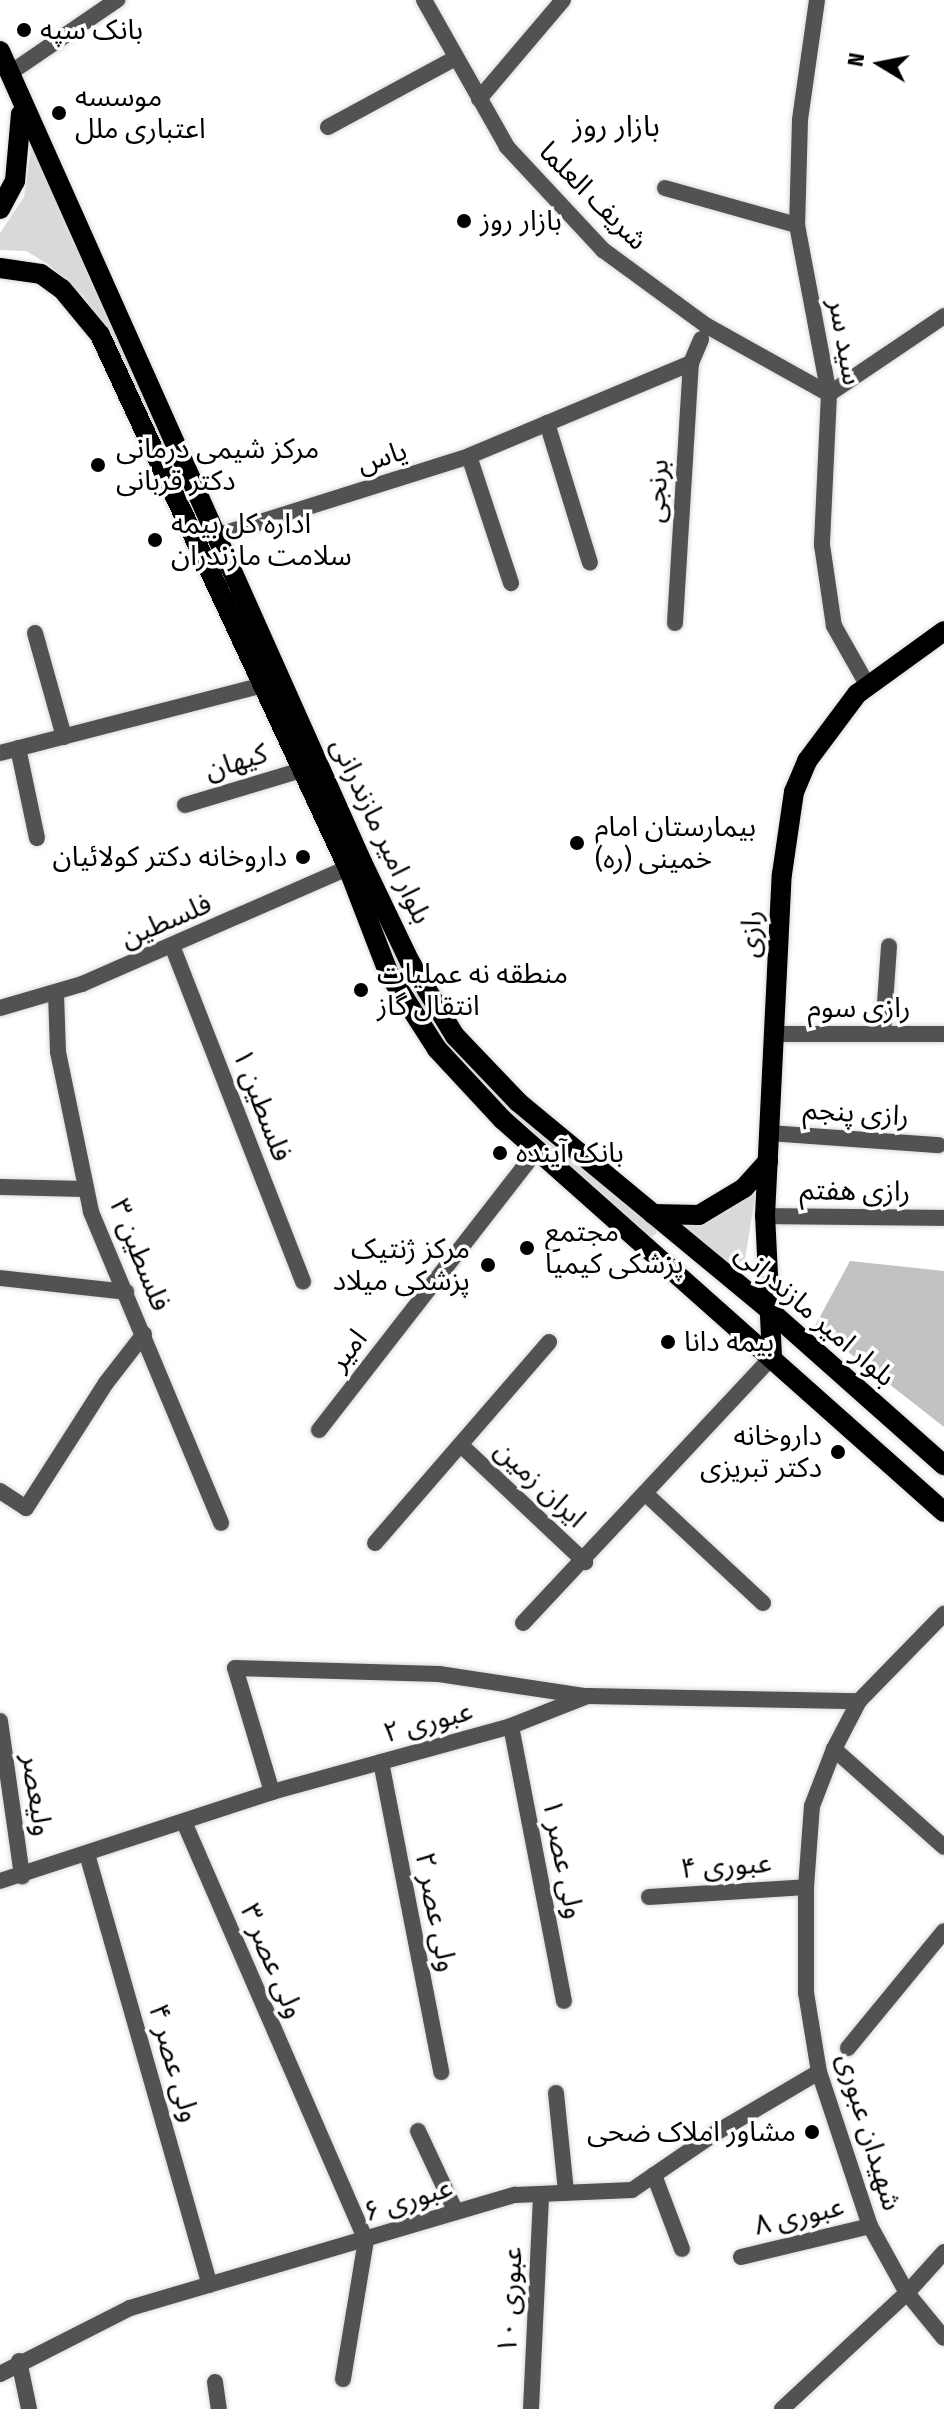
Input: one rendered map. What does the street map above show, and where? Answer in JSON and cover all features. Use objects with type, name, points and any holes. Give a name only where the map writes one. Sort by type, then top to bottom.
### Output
[{"type":"main road","points":[[0,51],[5,75]]},
{"type":"main road","name":"بلوار امیر مازندرانی","points":[[5,75],[219,535],[362,862],[410,962],[455,1036],[518,1102],[767,1308],[944,1465]]},
{"type":"main road","points":[[0,209],[20,160],[20,102]]},
{"type":"main road","name":"بلوار امیر مازندرانی","points":[[0,268],[41,274],[62,289],[100,335],[348,868],[389,974],[437,1049],[537,1150],[944,1512]]},
{"type":"main road","name":"رازی","points":[[772,1357],[767,1308],[765,1216],[782,874],[794,792],[824,734],[868,686],[944,631]]},
{"type":"main road","points":[[652,1214],[699,1215],[744,1188],[768,1161]]},
{"type":"street","points":[[5,75],[117,0]]},
{"type":"street","name":"شریف العلما","points":[[424,0],[454,59],[507,147],[603,250],[707,326],[829,394]]},
{"type":"street","points":[[479,99],[563,0]]},
{"type":"street","name":"سید سر","points":[[817,0],[800,120],[797,225],[829,394],[822,545],[834,626],[868,686]]},
{"type":"street","points":[[328,127],[454,59]]},
{"type":"street","points":[[665,188],[797,225]]},
{"type":"street","points":[[829,394],[944,316]]},
{"type":"street","name":"برنجی","points":[[675,623],[691,363],[701,339]]},
{"type":"street","name":"یاس","points":[[219,535],[469,456],[691,363]]},
{"type":"street","points":[[547,423],[590,563]]},
{"type":"street","points":[[469,456],[511,583]]},
{"type":"street","points":[[35,633],[64,737]]},
{"type":"street","points":[[0,753],[262,685]]},
{"type":"street","points":[[18,748],[37,838]]},
{"type":"street","name":"کیهان","points":[[185,805],[302,770]]},
{"type":"street","name":"فلسطین","points":[[0,1008],[56,994],[173,948],[348,868]]},
{"type":"street","points":[[883,1032],[889,946]]},
{"type":"street","name":"فلسطین ۱","points":[[173,948],[303,1282]]},
{"type":"street","name":"فلسطین ۳","points":[[56,994],[58,1052],[86,1189],[221,1523]]},
{"type":"street","name":"رازی سوم","points":[[774,1034],[944,1034]]},
{"type":"street","name":"رازی پنجم","points":[[770,1133],[939,1145]]},
{"type":"street","name":"امیر","points":[[319,1430],[537,1150]]},
{"type":"street","points":[[0,1187],[86,1189]]},
{"type":"street","name":"رازی هفتم","points":[[765,1216],[944,1218]]},
{"type":"street","points":[[0,1278],[126,1292]]},
{"type":"street","points":[[0,1491],[26,1508],[106,1383],[144,1334]]},
{"type":"street","name":"ایران زمین","points":[[375,1543],[463,1447],[549,1342]]},
{"type":"street","name":"ایران زمین","points":[[463,1447],[585,1562],[772,1357]]},
{"type":"street","points":[[646,1494],[763,1603]]},
{"type":"street","points":[[523,1623],[585,1562]]},
{"type":"street","name":"شهیدان عبوری","points":[[944,1614],[859,1701],[834,1749],[812,1806],[806,1887],[806,1993],[819,2072],[870,2226],[907,2293],[944,2338]]},
{"type":"street","points":[[272,1792],[235,1668],[439,1674],[587,1696]]},
{"type":"street","name":"عبوری ۲","points":[[0,1881],[272,1792],[511,1726],[587,1696],[859,1701]]},
{"type":"street","name":"ولیعصر","points":[[0,1721],[22,1876]]},
{"type":"street","name":"ولی عصر ۱","points":[[511,1726],[564,2001]]},
{"type":"street","points":[[834,1749],[944,1847]]},
{"type":"street","name":"ولی عصر ۲","points":[[381,1762],[441,2072]]},
{"type":"street","name":"ولی عصر ۳","points":[[184,1822],[366,2240]]},
{"type":"street","name":"ولی عصر ۴","points":[[87,1854],[210,2285]]},
{"type":"street","name":"عبوری ۴","points":[[649,1897],[806,1887]]},
{"type":"street","points":[[848,2048],[944,1931]]},
{"type":"street","name":"عبوری ۶","points":[[0,2374],[19,2361],[130,2308],[456,2212],[515,2195],[632,2190],[819,2072]]},
{"type":"street","points":[[556,2093],[566,2192]]},
{"type":"street","points":[[418,2131],[456,2212]]},
{"type":"street","points":[[654,2175],[682,2249]]},
{"type":"street","name":"عبوری ۱۰","points":[[531,2409],[541,2194]]},
{"type":"street","name":"عبوری ۸","points":[[741,2257],[870,2226]]},
{"type":"street","points":[[343,2379],[366,2240]]},
{"type":"street","points":[[782,2409],[907,2293],[944,2252]]},
{"type":"street","points":[[19,2361],[29,2409]]},
{"type":"street","points":[[215,2382],[219,2409]]},
{"type":"shaded area","points":[[32,143],[449,1036],[656,1225],[656,1234],[648,1239],[440,1045],[391,960],[109,335],[84,297],[48,264],[26,251],[0,250],[0,233],[24,197]]},
{"type":"shaded area","points":[[757,1184],[742,1279],[679,1226],[726,1212]]},
{"type":"building","points":[[850,1261],[944,1271],[944,1427],[815,1326]]},
{"type":"place","name":"بانک سپه","points":[[24,30]]},
{"type":"place","name":"موسسه اعتباری ملل","points":[[59,113]]},
{"type":"place","name":"بازار روز","points":[[464,221]]},
{"type":"place","name":"مرکز شیمی درمانی دکتر قربانی","points":[[98,465]]},
{"type":"place","name":"اداره کل بیمه سلامت مازندران","points":[[155,540]]},
{"type":"place","name":"بیمارستان امام خمینی (ره)","points":[[577,843]]},
{"type":"place","name":"داروخانه دکتر کولائیان","points":[[303,857]]},
{"type":"place","name":"منطقه نه عملیات انتقال گاز","points":[[361,990]]},
{"type":"place","name":"بانک آینده","points":[[500,1153]]},
{"type":"place","name":"مجتمع پزشکی کیمیا","points":[[527,1248]]},
{"type":"place","name":"مرکز ژنتیک پزشکی میلاد","points":[[488,1265]]},
{"type":"place","name":"بیمه دانا","points":[[668,1342]]},
{"type":"place","name":"داروخانه دکتر تبریزی","points":[[838,1452]]},
{"type":"place","name":"مشاور املاک ضحی","points":[[812,2132]]},
{"type":"district","name":"بازار روز","points":[[616,126]]}]
